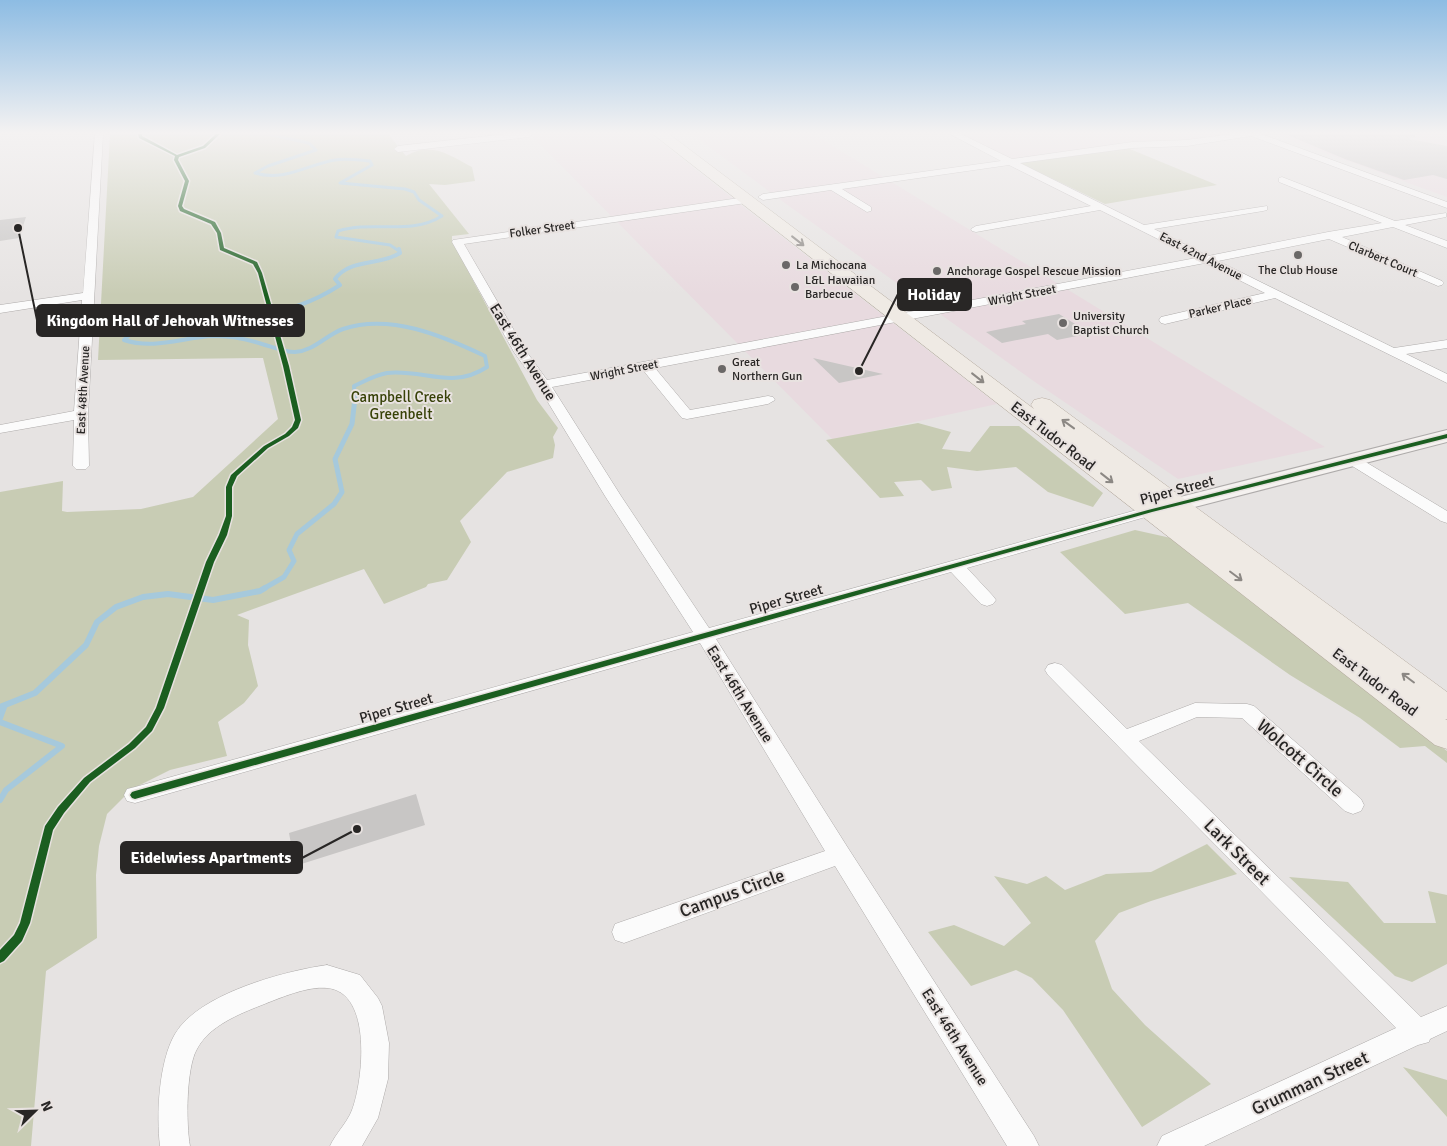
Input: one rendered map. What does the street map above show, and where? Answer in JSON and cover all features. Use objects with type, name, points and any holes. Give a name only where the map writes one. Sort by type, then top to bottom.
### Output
[{"type":"main road","name":"East Tudor Road","points":[[730,187],[1177,504],[1447,708]]},
{"type":"main road","points":[[737,187],[750,195],[763,197]]},
{"type":"main road","name":"East Tudor Road","points":[[751,187],[1150,511],[1447,737]]},
{"type":"main road","points":[[746,200],[757,201],[775,213],[785,214]]},
{"type":"street","name":"East 48th Avenue","points":[[81,466],[81,414],[95,187]]},
{"type":"street","points":[[763,197],[830,187]]},
{"type":"street","points":[[834,187],[867,209]]},
{"type":"street","name":"East 42nd Avenue","points":[[1061,187],[1447,379]]},
{"type":"street","points":[[1301,187],[1447,244]]},
{"type":"street","points":[[1387,187],[1444,210]]},
{"type":"street","name":"Folker Street","points":[[457,242],[746,200]]},
{"type":"street","points":[[976,229],[1101,207]]},
{"type":"street","points":[[1143,228],[1263,208]]},
{"type":"street","name":"Wright Street","points":[[544,385],[1392,224],[1444,210]]},
{"type":"street","name":"Clarbert Court","points":[[1328,235],[1438,283]]},
{"type":"street","name":"East 46th Avenue","points":[[457,242],[520,352],[544,385],[613,496],[705,636],[840,855],[1024,1146]]},
{"type":"street","name":"Parker Place","points":[[1165,320],[1276,294]]},
{"type":"street","points":[[0,309],[88,296]]},
{"type":"street","points":[[1392,352],[1447,344]]},
{"type":"street","points":[[646,365],[687,416],[768,400]]},
{"type":"street","points":[[0,429],[81,414]]},
{"type":"street","name":"Piper Street","points":[[135,795],[1150,511],[1447,436]]},
{"type":"street","points":[[1354,461],[1447,518]]},
{"type":"street","points":[[955,566],[987,600]]},
{"type":"street","name":"Lark Street","points":[[1056,670],[1419,1033]]},
{"type":"street","name":"Wolcott Circle","points":[[1123,739],[1195,710],[1247,711],[1353,805]]},
{"type":"street","name":"Campus Circle","points":[[624,932],[840,855]]},
{"type":"street","points":[[175,1146],[173,1133],[176,1073],[185,1042],[191,1035],[204,1021],[230,1005],[296,981],[327,976],[351,983],[369,1006],[374,1043],[374,1079],[364,1118],[345,1146]]},
{"type":"street","name":"Grumman Street","points":[[1172,1146],[1419,1033],[1447,1018]]},
{"type":"shaded area","points":[[583,187],[719,187],[997,404],[833,440]]},
{"type":"shaded area","points":[[764,187],[900,187],[1325,447],[1178,479],[1035,382]]},
{"type":"shaded area","points":[[1421,187],[1447,187],[1447,197]]},
{"type":"green space","name":"Campbell Creek Greenbelt","points":[[107,187],[432,187],[469,234],[452,236],[452,241],[537,400],[558,428],[553,437],[555,445],[553,458],[507,472],[460,521],[471,542],[447,580],[428,584],[426,587],[384,604],[364,569],[237,615],[249,620],[248,645],[258,686],[244,703],[218,722],[227,756],[170,770],[132,789],[107,814],[99,846],[96,875],[97,938],[46,971],[31,1146],[0,1146],[0,492],[63,481],[62,511],[67,512],[141,509],[193,497],[278,419],[263,358],[98,360]]},
{"type":"green space","points":[[1071,187],[1202,187],[1105,204]]},
{"type":"green space","points":[[918,423],[951,432],[942,449],[970,452],[990,426],[1019,426],[1103,493],[1093,507],[1048,492],[1016,467],[977,471],[947,467],[952,488],[932,491],[921,480],[894,482],[904,496],[880,498],[826,440]]},
{"type":"green space","points":[[1135,530],[1171,538],[1447,751],[1447,763],[1425,746],[1400,748],[1360,718],[1290,675],[1188,603],[1125,614],[1060,552]]},
{"type":"green space","points":[[1207,844],[1237,874],[1119,913],[1095,941],[1112,989],[1145,1025],[1211,1084],[1142,1127],[1063,1010],[1032,978],[1016,970],[971,986],[928,932],[954,925],[1004,946],[1031,923],[994,876],[1027,884],[1046,876],[1065,890],[1106,874],[1151,872]]},
{"type":"green space","points":[[1289,877],[1348,882],[1384,923],[1436,923],[1428,891],[1447,895],[1447,964],[1412,982],[1395,976]]},
{"type":"green space","points":[[1403,1067],[1447,1080],[1447,1117]]},
{"type":"building","points":[[26,217],[19,238],[0,241],[0,220]]},
{"type":"building","name":"University Baptist Church","points":[[1059,314],[1080,327],[1078,328],[1087,334],[1057,340],[1048,334],[1002,343],[986,332],[1026,324],[1022,321]]},
{"type":"building","points":[[813,358],[883,374],[839,383]]},
{"type":"building","points":[[416,794],[425,825],[295,866],[289,833]]},
{"type":"waterway","points":[[389,187],[414,192],[419,200],[442,216],[430,222],[404,227],[351,228],[338,231],[336,237],[390,245],[399,251]]},
{"type":"waterway","points":[[355,398],[354,386],[378,375],[400,373],[450,378],[462,377],[474,374],[487,367],[485,356],[434,334],[398,325],[379,324],[343,329],[308,349],[295,352],[244,339],[214,336],[147,344],[124,340],[138,329],[153,322],[169,318],[255,315],[299,305],[340,285],[335,279],[341,272],[357,265],[392,257],[400,253],[399,249]]},
{"type":"waterway","points":[[263,589],[284,577],[294,561],[289,550],[297,534],[334,504],[342,492],[335,459],[352,424],[355,398]]},
{"type":"waterway","points":[[0,707],[35,693],[86,645],[97,622],[116,607],[143,597],[168,594],[213,600],[260,591],[265,588]]},
{"type":"waterway","points":[[0,718],[4,707]]},
{"type":"waterway","points":[[0,722],[62,746],[6,790],[0,800]]},
{"type":"cycle path","points":[[0,958],[18,938],[25,923],[48,829],[61,810],[87,780],[132,746],[149,729],[160,708],[210,562],[223,535],[229,516],[229,487],[234,475],[266,447],[287,435],[295,428],[298,420],[286,366],[260,273],[255,263],[222,249],[219,233],[213,223],[182,210],[180,206],[185,187]]},
{"type":"cycle path","points":[[135,795],[1150,511],[1447,436]]},
{"type":"place","name":"Kingdom Hall of Jehovah Witnesses","points":[[18,228]]},
{"type":"place","name":"The Club House","points":[[1298,255]]},
{"type":"place","name":"La Michocana","points":[[786,265]]},
{"type":"place","name":"Anchorage Gospel Rescue Mission","points":[[937,271]]},
{"type":"place","name":"L&L Hawaiian Barbecue","points":[[795,287]]},
{"type":"place","name":"University Baptist Church","points":[[1063,323]]},
{"type":"place","name":"Great Northern Gun","points":[[722,369]]},
{"type":"place","name":"Holiday","points":[[859,371]]},
{"type":"place","name":"Eidelwiess Apartments","points":[[357,829]]}]
